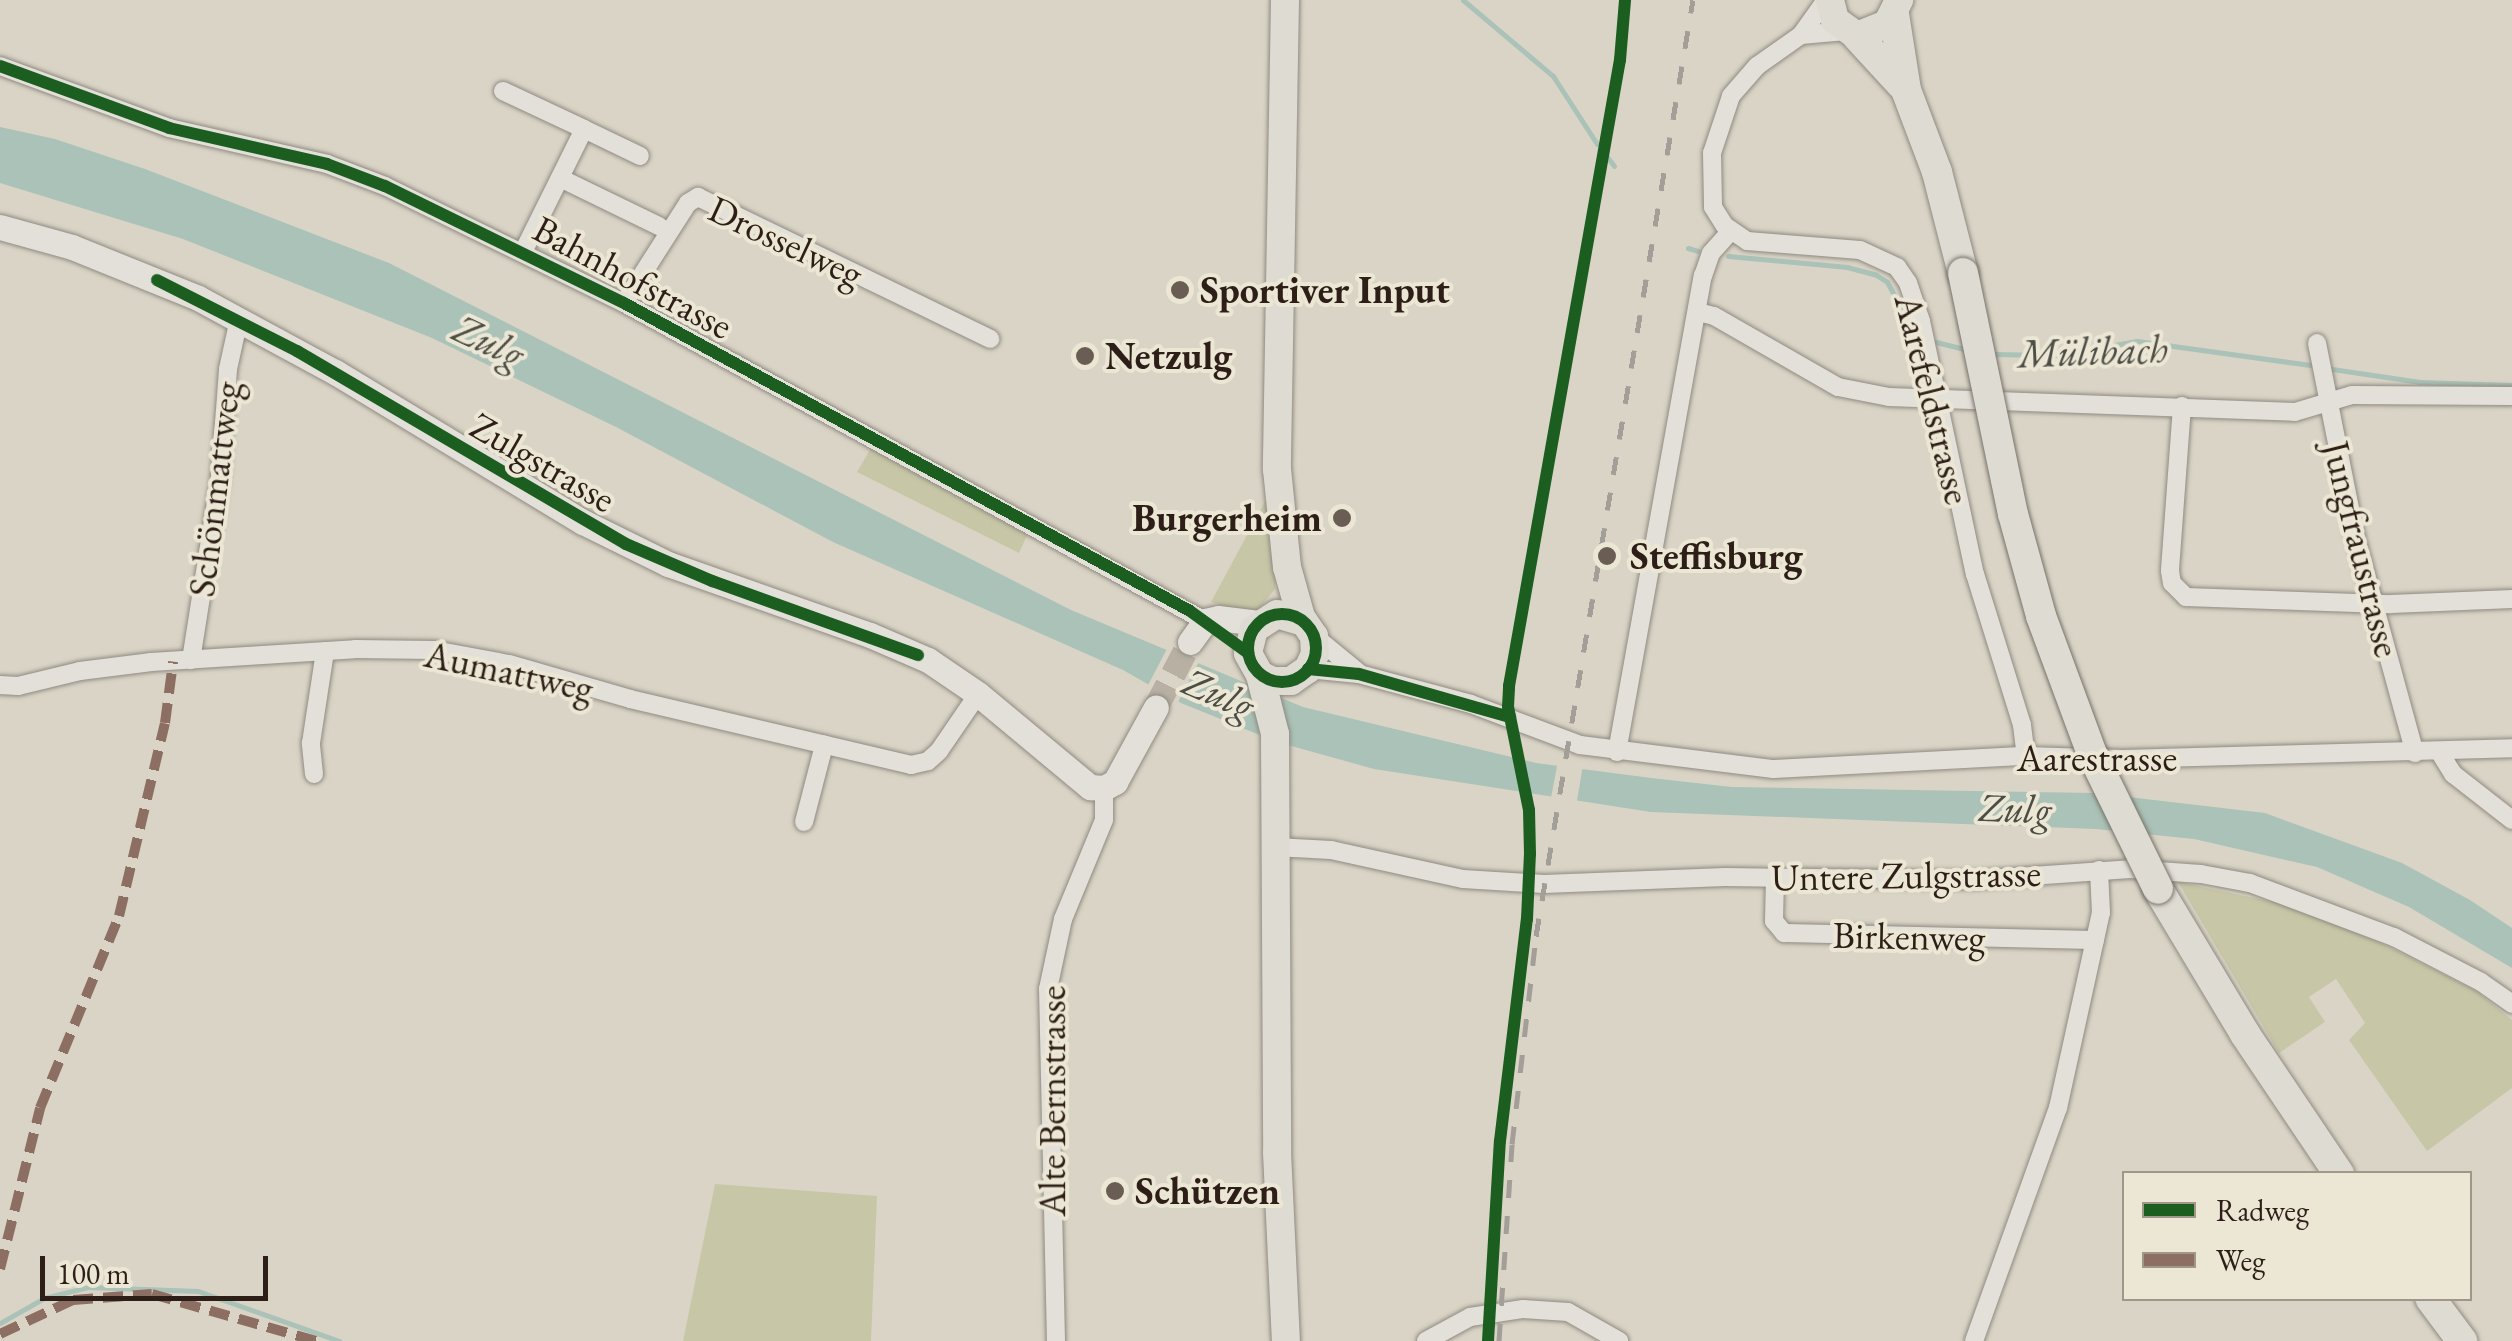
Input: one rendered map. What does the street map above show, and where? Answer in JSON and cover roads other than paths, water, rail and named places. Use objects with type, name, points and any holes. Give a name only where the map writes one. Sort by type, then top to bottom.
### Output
[{"type":"highway","points":[[1898,5],[1906,90],[1937,172],[1963,273],[2013,514],[2040,616],[2092,754],[2158,890],[2254,1048],[2337,1171]]},
{"type":"highway","points":[[1852,33],[1906,90]]},
{"type":"highway","points":[[2432,1301],[2462,1341]]},
{"type":"main road","points":[[1278,674],[1316,654],[1287,568],[1276,432],[1286,0]]},
{"type":"main road","points":[[1828,0],[1835,20],[1852,33],[1888,24],[1898,5]]},
{"type":"main road","points":[[1286,1341],[1278,1186],[1278,674],[1250,636],[1265,619],[1287,568]]},
{"type":"main road","points":[[1265,619],[1284,614],[1308,629]]},
{"type":"street","points":[[1617,752],[1706,264],[1731,231],[1716,214],[1710,194],[1712,153],[1722,114],[1743,80],[1801,36],[1828,0]]},
{"type":"street","points":[[1801,36],[1852,33]]},
{"type":"street","name":"Bahnhofstrasse","points":[[0,66],[169,128],[354,173],[523,252],[624,303],[1197,632]]},
{"type":"street","points":[[504,91],[640,156]]},
{"type":"street","points":[[523,252],[584,129]]},
{"type":"street","points":[[560,178],[659,226]]},
{"type":"street","name":"Drosselweg","points":[[624,303],[688,203],[698,197],[990,339]]},
{"type":"street","name":"Zulgstrasse","points":[[0,227],[116,263],[239,319],[626,544],[712,581],[928,660],[978,694],[1086,785],[1104,788]]},
{"type":"street","name":"Aarefeldstrasse","points":[[1731,231],[1762,244],[1879,255],[1896,267],[1908,283],[1923,328],[1975,574],[2022,724],[2026,756]]},
{"type":"street","points":[[1698,312],[1714,316],[1838,387],[1875,395],[2295,412],[2362,394],[2512,396]]},
{"type":"street","name":"Schönmattweg","points":[[191,660],[220,476],[225,388],[239,319]]},
{"type":"street","name":"Jungfraustrasse","points":[[2317,343],[2326,404],[2416,753]]},
{"type":"street","points":[[2182,406],[2170,572],[2177,591],[2196,599],[2375,603],[2512,599]]},
{"type":"street","points":[[1265,619],[1218,618],[1197,632],[1278,674],[1359,674]]},
{"type":"street","points":[[1308,629],[1359,674]]},
{"type":"street","name":"Aumattweg","points":[[0,685],[18,686],[116,666],[404,648],[469,655],[904,764],[923,763],[948,740],[978,694]]},
{"type":"street","points":[[314,774],[311,743],[325,650]]},
{"type":"street","name":"Aarestrasse","points":[[1359,674],[1510,717],[1551,738],[1617,752],[1774,769],[2026,756],[2100,759],[2440,753],[2512,748]]},
{"type":"street","name":"Alte Bernstrasse","points":[[1056,1341],[1048,989],[1063,919],[1104,820],[1104,788],[1119,776],[1156,707]]},
{"type":"street","points":[[804,822],[824,745]]},
{"type":"street","points":[[2440,753],[2453,774],[2512,820]]},
{"type":"street","name":"Untere Zulgstrasse","points":[[1275,846],[1331,850],[1422,873],[1529,884],[1775,877],[1974,880],[2099,870],[2171,870],[2250,883],[2424,950],[2512,1004]]},
{"type":"street","points":[[1974,1341],[2052,1127],[2095,940],[2103,896],[2099,870]]},
{"type":"street","name":"Birkenweg","points":[[1775,877],[1774,921],[1784,933],[2095,940]]},
{"type":"street","points":[[1426,1341],[1470,1317],[1523,1309],[1568,1312],[1619,1341]]},
{"type":"water","name":"Zulg","points":[[0,127],[55,139],[145,169],[389,263],[1071,610],[1303,707],[1536,763],[1732,787],[2094,793],[2265,813],[2402,863],[2470,900],[2512,928],[2512,968],[2409,907],[2317,867],[2194,839],[2096,829],[1651,812],[1374,769],[1277,742],[1181,703],[1123,670],[833,542],[616,427],[432,338],[183,239],[0,183]]},
{"type":"waterway","name":"Mülibach","points":[[1463,0],[1553,76],[1597,144]]},
{"type":"waterway","name":"Mülibach","points":[[1608,158],[1614,166]]},
{"type":"waterway","name":"Mülibach","points":[[1688,248],[1698,251]]},
{"type":"waterway","name":"Mülibach","points":[[1728,256],[1847,267],[1876,275],[1887,282],[1914,331]]},
{"type":"waterway","name":"Mülibach","points":[[1992,354],[2059,355],[2137,341],[2310,365]]},
{"type":"waterway","name":"Mülibach","points":[[1936,342],[1967,350]]},
{"type":"waterway","name":"Mülibach","points":[[2332,369],[2420,382],[2512,385]]},
{"type":"waterway","points":[[0,1323],[44,1298],[88,1287],[198,1291],[339,1341]]},
{"type":"tunnel","points":[[1156,707],[1190,642]]},
{"type":"railway","points":[[1499,1341],[1512,1144],[1536,936],[1693,0]]},
{"type":"place","name":"Sportiver Input","points":[[1180,290]]},
{"type":"place","name":"Netzulg","points":[[1085,356]]},
{"type":"place","name":"Burgerheim","points":[[1342,518]]},
{"type":"place","name":"Steffisburg","points":[[1607,556]]},
{"type":"place","name":"Schützen","points":[[1115,1191]]}]
